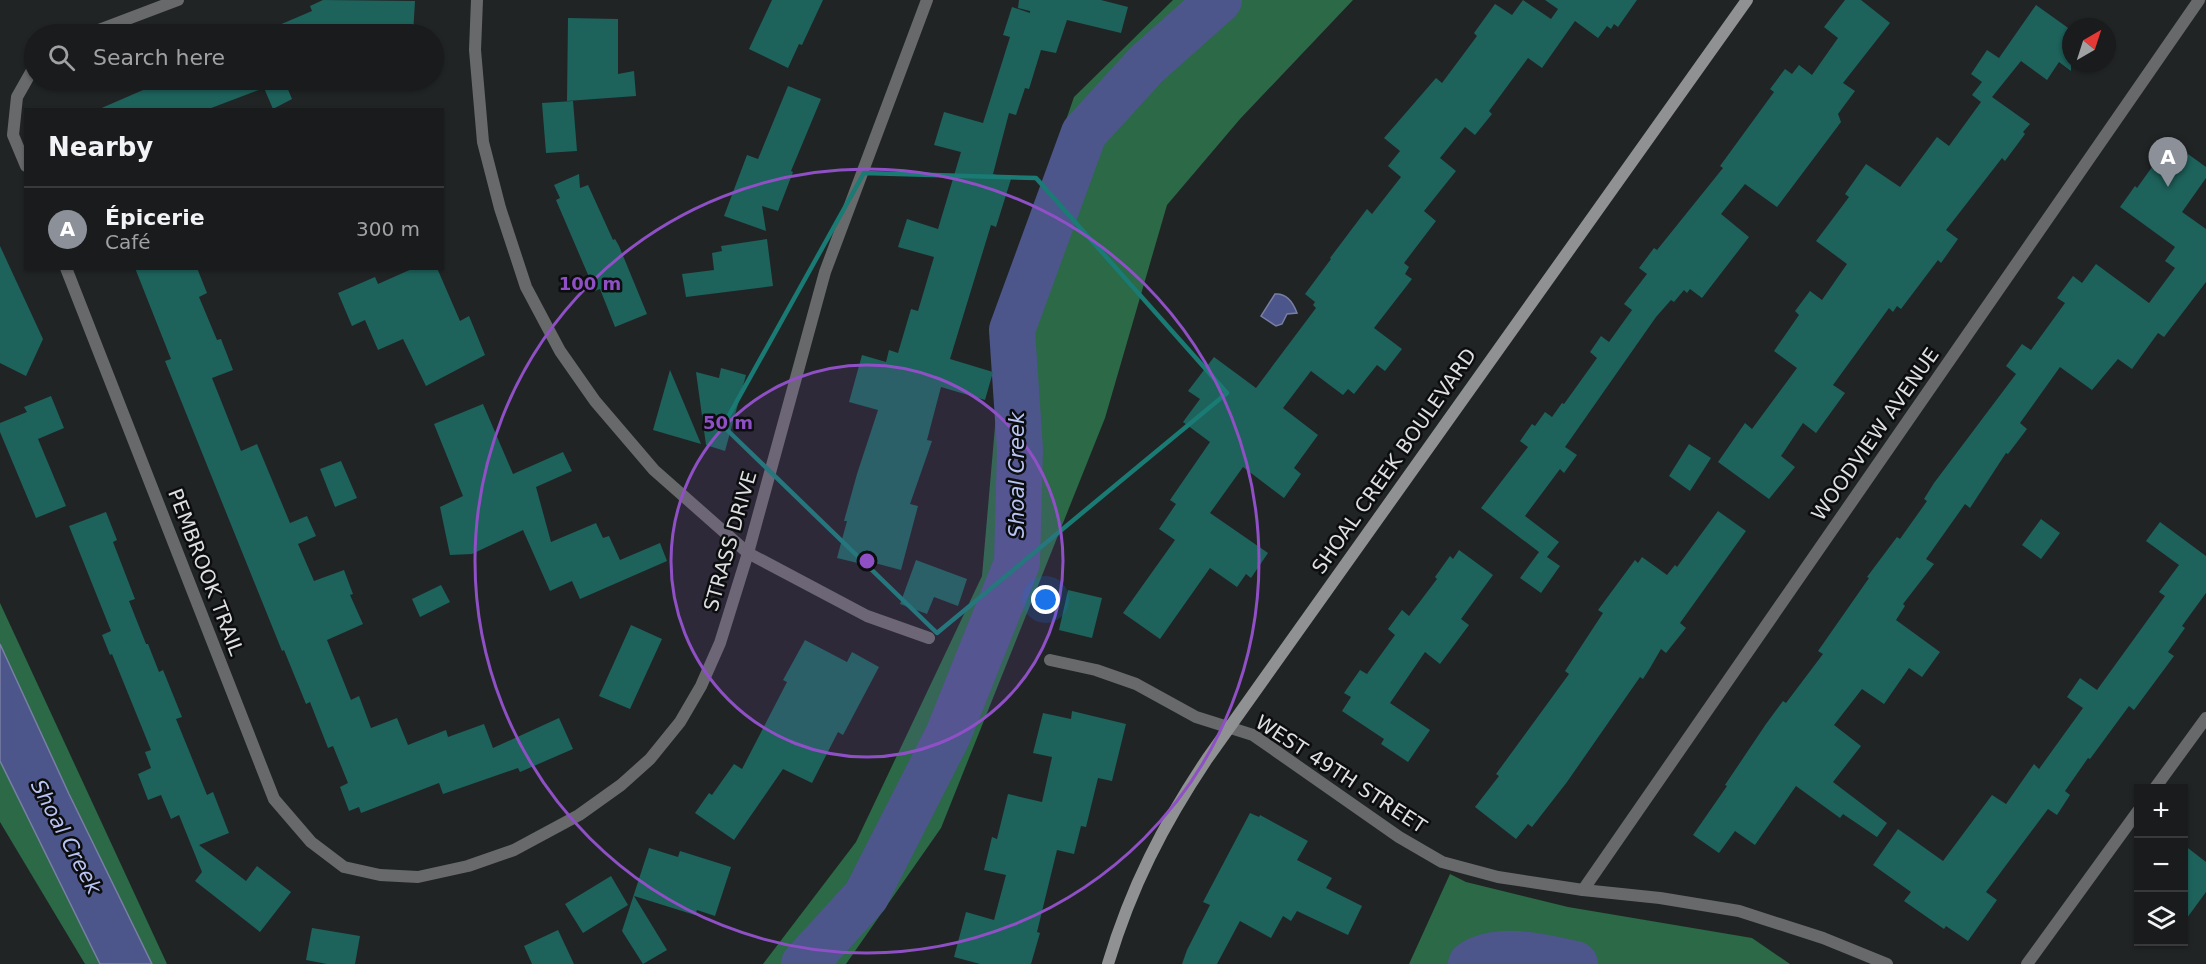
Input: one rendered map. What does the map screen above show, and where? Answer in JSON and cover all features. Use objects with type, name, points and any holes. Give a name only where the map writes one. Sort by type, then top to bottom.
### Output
[{"type":"street","points":[[114,24],[178,0]]},
{"type":"street","points":[[477,0],[475,50],[483,142],[500,208],[526,287],[560,351],[594,401],[654,470],[748,553],[867,616],[929,638]]},
{"type":"street","name":"STRASS DRIVE","points":[[344,867],[380,875],[418,877],[468,866],[514,850],[579,814],[621,785],[650,759],[673,731],[701,686],[720,643],[748,553],[825,272],[927,0]]},
{"type":"street","name":"SHOAL CREEK BOULEVARD","points":[[1108,964],[1151,851],[1177,805],[1228,728],[1747,0]]},
{"type":"street","name":"WOODVIEW AVENUE","points":[[1583,890],[2199,0]]},
{"type":"street","points":[[24,83],[16,97],[13,135],[24,161]]},
{"type":"street","name":"PEMBROOK TRAIL","points":[[67,270],[274,799],[311,842],[344,867]]},
{"type":"street","name":"WEST 49TH STREET","points":[[1050,660],[1096,670],[1136,684],[1196,717],[1252,735],[1399,837],[1442,862],[1498,877],[1583,890],[1660,898],[1739,911],[1823,938],[1887,964]]},
{"type":"street","points":[[2159,784],[2206,718]]},
{"type":"street","points":[[2027,964],[2134,818]]},
{"type":"highlighted area","points":[[864,173],[1036,178],[1227,393],[937,633],[723,426]]},
{"type":"green space","points":[[1173,0],[1353,0],[1240,119],[1167,205],[1105,418],[941,828],[846,964],[763,964],[856,842],[982,576],[1000,369],[998,317],[1074,97]]},
{"type":"green space","points":[[0,603],[167,964],[85,964],[0,822]]},
{"type":"green space","points":[[1450,874],[1466,882],[1568,907],[1752,938],[1790,964],[1409,964]]},
{"type":"water","points":[[1275,294],[1289,299],[1297,313],[1287,314],[1282,324],[1276,326],[1261,316]]},
{"type":"water","points":[[0,644],[69,794],[152,964],[100,964],[0,761]]},
{"type":"building","points":[[323,0],[415,1],[414,24],[281,24],[312,11],[310,6]]},
{"type":"building","points":[[772,0],[823,0],[802,45],[799,44],[788,68],[749,49]]},
{"type":"building","points":[[1019,0],[1101,0],[1128,7],[1121,33],[1067,20],[1056,53],[1041,50],[1029,89],[1025,88],[1016,115],[1009,113],[993,174],[1011,179],[996,227],[991,225],[950,359],[993,372],[985,400],[941,387],[927,440],[932,441],[910,504],[918,506],[901,570],[871,562],[870,566],[837,558],[857,474],[878,410],[849,402],[862,355],[886,362],[889,350],[898,353],[911,309],[918,311],[934,257],[898,247],[907,219],[938,229],[961,152],[934,145],[944,112],[983,123],[1010,37],[1003,35],[1012,7],[1030,13],[1030,11],[1018,8]]},
{"type":"building","points":[[1523,0],[1551,19],[1558,9],[1545,0],[1637,0],[1618,27],[1614,24],[1611,29],[1607,26],[1598,38],[1575,21],[1542,68],[1528,58],[1489,111],[1492,114],[1475,135],[1465,127],[1440,158],[1456,171],[1424,211],[1436,221],[1404,263],[1409,267],[1405,274],[1412,279],[1374,328],[1402,349],[1385,371],[1377,365],[1354,394],[1348,389],[1343,395],[1311,371],[1283,408],[1318,435],[1294,468],[1301,474],[1284,498],[1243,467],[1210,513],[1268,553],[1251,578],[1246,574],[1237,587],[1210,568],[1160,639],[1123,613],[1175,540],[1159,529],[1176,504],[1170,500],[1210,442],[1183,422],[1200,399],[1188,391],[1214,357],[1256,388],[1316,308],[1313,305],[1315,302],[1305,294],[1367,209],[1372,214],[1401,177],[1388,166],[1400,151],[1384,138],[1436,78],[1442,83],[1477,36],[1474,33],[1495,4],[1512,15]]},
{"type":"building","points":[[1845,0],[1861,0],[1890,23],[1843,83],[1855,91],[1838,114],[1841,122],[1777,207],[1745,184],[1721,214],[1749,237],[1702,298],[1690,289],[1687,293],[1684,290],[1674,302],[1671,300],[1656,317],[1565,447],[1577,455],[1564,473],[1560,469],[1525,516],[1559,542],[1547,557],[1560,566],[1541,593],[1520,578],[1539,552],[1481,508],[1528,447],[1520,441],[1532,424],[1535,426],[1545,412],[1552,417],[1562,403],[1564,404],[1597,358],[1590,352],[1601,336],[1609,342],[1632,310],[1624,304],[1647,274],[1639,268],[1654,248],[1657,250],[1723,168],[1720,166],[1774,92],[1770,89],[1785,69],[1792,74],[1799,65],[1812,75],[1838,38],[1824,27]]},
{"type":"building","points":[[2036,5],[2062,24],[2062,64],[2059,62],[2047,80],[2021,61],[1992,97],[2030,124],[2023,132],[2025,134],[2005,161],[2002,158],[1946,230],[1958,239],[1941,263],[1938,260],[1901,309],[1897,306],[1893,312],[1889,308],[1833,385],[1845,393],[1816,433],[1803,423],[1781,456],[1795,467],[1769,499],[1718,462],[1745,423],[1752,429],[1797,368],[1774,351],[1799,315],[1795,311],[1810,291],[1822,300],[1847,264],[1816,241],[1849,197],[1845,194],[1866,164],[1900,187],[1937,137],[1949,146],[1981,102],[1972,95],[1982,82],[1971,74],[1987,50],[1999,58]]},
{"type":"building","points":[[568,18],[618,19],[618,74],[634,71],[636,96],[567,101]]},
{"type":"building","points":[[788,86],[821,99],[791,171],[793,172],[778,211],[762,206],[766,231],[724,216],[747,155],[758,159]]},
{"type":"building","points":[[143,90],[259,90],[211,108],[102,108]]},
{"type":"building","points":[[265,90],[288,90],[292,99],[273,108]]},
{"type":"building","points":[[573,101],[577,151],[546,153],[542,103]]},
{"type":"building","points":[[2167,146],[2185,159],[2188,154],[2206,167],[2206,178],[2182,212],[2206,229],[2206,282],[2164,337],[2158,333],[2132,369],[2118,359],[2092,390],[2060,367],[2020,423],[2027,429],[2008,454],[2006,453],[1970,508],[1965,504],[1926,559],[1934,564],[1903,604],[1905,606],[1896,620],[1940,652],[1922,677],[1909,668],[1884,704],[1862,689],[1834,725],[1861,746],[1833,782],[1887,823],[1877,837],[1843,814],[1840,818],[1796,786],[1755,845],[1735,831],[1719,853],[1693,835],[1766,724],[1783,701],[1786,703],[1823,654],[1818,651],[1869,578],[1867,577],[1897,537],[1900,539],[1927,501],[1924,499],[1934,483],[2016,374],[2006,366],[2022,344],[2031,350],[2065,303],[2057,298],[2073,276],[2082,283],[2096,264],[2149,303],[2175,268],[2165,261],[2175,247],[2120,207],[2135,186],[2137,188]]},
{"type":"building","points":[[579,174],[580,188],[588,185],[613,240],[615,239],[619,246],[647,314],[615,327],[600,289],[595,291],[556,200],[560,198],[554,185]]},
{"type":"building","points":[[767,239],[773,286],[686,297],[682,274],[714,270],[712,253],[722,251],[721,246]]},
{"type":"building","points":[[0,246],[43,339],[26,376],[0,363]]},
{"type":"building","points":[[136,270],[198,270],[207,293],[199,297],[217,340],[221,339],[233,370],[212,378],[241,451],[257,444],[290,523],[307,516],[316,536],[298,544],[314,581],[344,570],[353,594],[350,595],[363,624],[327,640],[351,700],[359,696],[371,728],[397,718],[408,745],[446,730],[448,737],[484,724],[493,748],[559,718],[573,749],[520,772],[518,768],[443,794],[439,783],[361,813],[359,807],[349,811],[340,787],[348,783],[333,746],[328,748],[310,702],[306,704],[284,650],[282,651],[165,361],[171,359]]},
{"type":"building","points":[[410,270],[438,270],[460,321],[469,316],[485,355],[426,386],[403,339],[378,350],[365,320],[352,326],[338,293],[375,277],[378,284]]},
{"type":"building","points":[[721,368],[746,375],[725,451],[706,445],[696,372],[719,378]]},
{"type":"building","points":[[670,370],[701,444],[653,430]]},
{"type":"building","points":[[51,396],[64,428],[38,439],[66,506],[36,518],[0,432],[0,423],[27,412],[24,407]]},
{"type":"building","points":[[483,404],[513,474],[563,452],[572,471],[536,487],[551,542],[596,523],[603,538],[609,536],[620,560],[660,543],[667,561],[580,599],[572,581],[550,591],[523,530],[472,554],[450,555],[440,507],[463,496],[434,424]]},
{"type":"building","points":[[1689,444],[1711,458],[1690,491],[1669,476]]},
{"type":"building","points":[[341,461],[357,498],[335,507],[320,469]]},
{"type":"building","points":[[1718,511],[1746,531],[1680,623],[1686,628],[1666,653],[1661,649],[1643,679],[1640,677],[1567,782],[1532,827],[1528,824],[1516,839],[1475,807],[1499,776],[1496,774],[1569,674],[1565,671],[1603,613],[1598,610],[1635,560],[1638,563],[1642,557],[1667,575],[1675,565],[1677,567]]},
{"type":"building","points":[[106,512],[117,540],[113,542],[135,599],[129,601],[146,644],[148,644],[159,672],[163,670],[182,717],[176,719],[207,795],[213,792],[229,833],[199,845],[246,881],[257,866],[291,892],[260,932],[195,881],[202,872],[179,815],[171,819],[161,795],[148,800],[138,774],[151,768],[145,752],[151,750],[102,635],[111,631],[69,526]]},
{"type":"building","points":[[2041,519],[2060,533],[2041,559],[2022,545]]},
{"type":"building","points":[[2160,522],[2206,556],[2206,593],[2182,626],[2185,628],[2168,652],[2174,656],[2134,710],[2129,706],[2090,759],[2088,758],[2065,791],[2070,795],[2057,815],[2048,809],[1986,892],[1997,900],[1968,941],[1946,926],[1944,929],[1904,901],[1911,892],[1873,865],[1898,829],[1943,861],[1992,795],[2006,804],[2034,764],[2039,769],[2083,708],[2067,697],[2080,678],[2097,690],[2165,596],[2159,592],[2179,565],[2146,541]]},
{"type":"building","points":[[1459,550],[1493,575],[1461,619],[1469,625],[1440,664],[1425,652],[1390,703],[1430,730],[1408,762],[1381,744],[1384,739],[1342,711],[1351,697],[1344,693],[1360,670],[1367,674],[1395,635],[1388,629],[1402,610],[1409,616],[1437,579],[1435,577],[1450,556],[1453,559]]},
{"type":"building","points":[[916,560],[967,579],[958,606],[934,597],[927,614],[900,604]]},
{"type":"building","points":[[441,585],[450,602],[420,617],[412,599]]},
{"type":"building","points":[[1068,590],[1102,598],[1092,638],[1059,630]]},
{"type":"building","points":[[631,625],[662,639],[630,709],[599,696]]},
{"type":"building","points":[[805,640],[847,662],[852,652],[879,667],[843,735],[838,732],[812,783],[783,769],[734,840],[695,813],[709,793],[712,795],[734,764],[742,769],[787,682],[783,680]]},
{"type":"building","points":[[1072,711],[1126,724],[1112,781],[1098,778],[1086,827],[1081,826],[1074,854],[1057,850],[1037,932],[1040,933],[1031,964],[980,964],[954,957],[966,912],[994,920],[1006,875],[984,870],[992,837],[997,839],[1008,794],[1042,802],[1052,757],[1033,753],[1043,713],[1071,719]]},
{"type":"building","points":[[1250,813],[1259,817],[1260,815],[1308,841],[1297,860],[1332,878],[1326,888],[1362,906],[1348,935],[1297,911],[1291,921],[1283,916],[1271,938],[1240,921],[1217,964],[1182,964],[1210,905],[1203,902]]},
{"type":"building","points":[[649,848],[678,857],[680,851],[731,867],[715,916],[697,910],[695,915],[634,896],[667,950],[643,964],[622,931]]},
{"type":"building","points":[[2188,848],[2206,862],[2206,892],[2188,917]]},
{"type":"building","points":[[611,876],[628,905],[583,933],[565,904]]},
{"type":"building","points":[[312,928],[360,936],[355,964],[327,964],[306,960]]},
{"type":"building","points":[[558,930],[574,964],[532,964],[524,946]]},
{"type":"waterway","name":"Shoal Creek","points":[[804,964],[866,896],[948,735],[1017,563],[1020,449],[1012,330],[1084,133],[1147,64],[1219,0]]},
{"type":"waterway","points":[[1471,964],[1482,958],[1507,954],[1536,956],[1575,964]]},
{"type":"place","name":"Épicerie","points":[[2168,187]]}]
